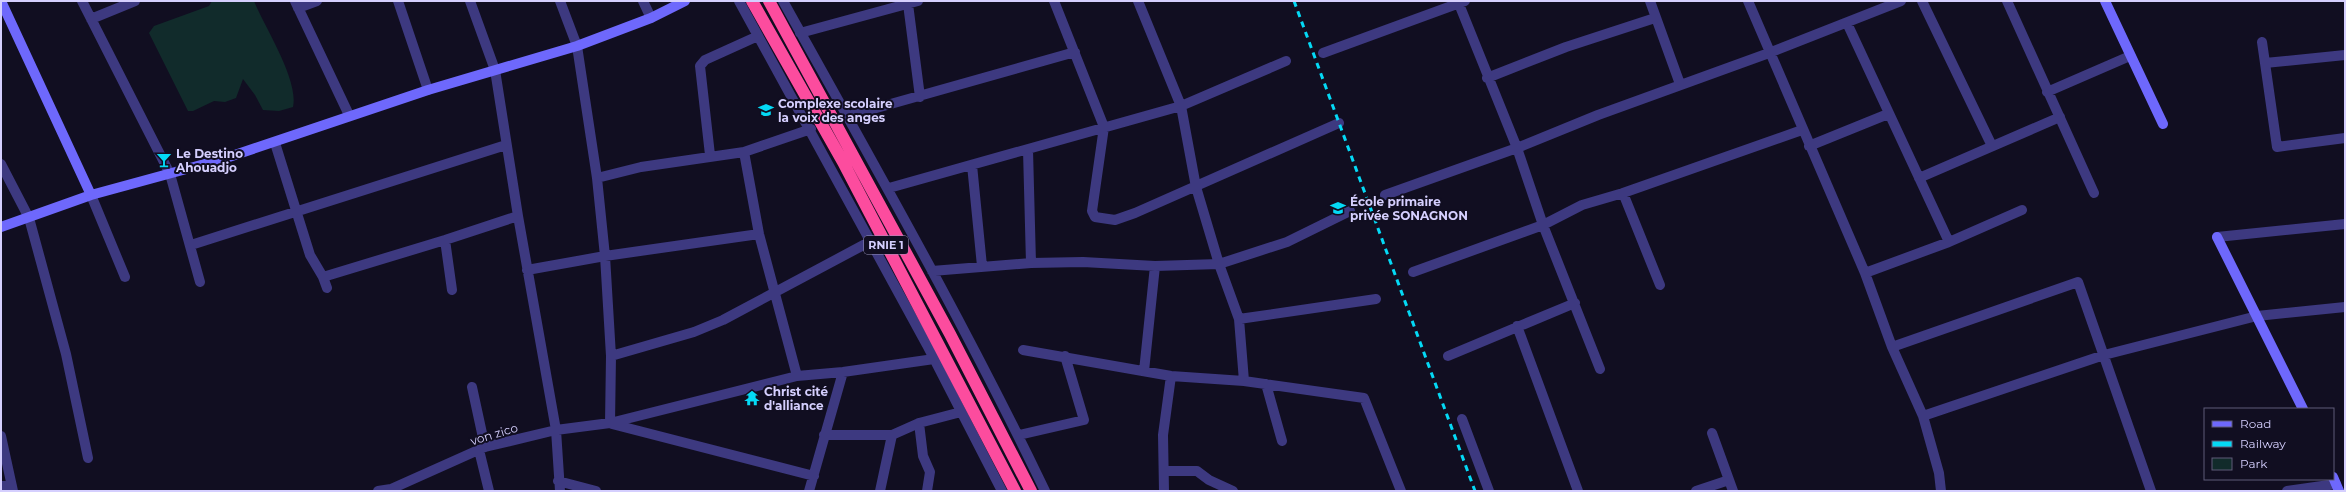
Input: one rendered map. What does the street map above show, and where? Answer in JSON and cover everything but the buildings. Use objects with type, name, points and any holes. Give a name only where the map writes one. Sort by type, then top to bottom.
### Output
[{"type":"highway","name":"RNIE 1","points":[[752,1],[843,162],[1015,491]]},
{"type":"highway","name":"RNIE 1","points":[[770,1],[950,334],[1031,491]]},
{"type":"main road","points":[[1,1],[91,195]]},
{"type":"main road","points":[[1,227],[30,218],[91,195],[170,174],[275,142],[349,115],[577,46],[651,18],[685,1]]},
{"type":"main road","points":[[2105,1],[2163,124]]},
{"type":"main road","points":[[2217,237],[2303,408]]},
{"type":"street","points":[[82,1],[170,174],[191,245],[200,282]]},
{"type":"street","points":[[91,19],[135,1]]},
{"type":"street","points":[[317,1],[297,5],[349,115]]},
{"type":"street","points":[[398,1],[428,90]]},
{"type":"street","points":[[470,1],[495,70],[527,270],[556,430],[559,486],[596,491]]},
{"type":"street","points":[[560,1],[577,46],[597,178],[605,256],[611,356],[610,423],[814,476]]},
{"type":"street","points":[[643,1],[651,18]]},
{"type":"street","points":[[739,1],[811,129],[934,359],[1002,491]]},
{"type":"street","points":[[783,1],[889,188],[1019,435],[1046,491]]},
{"type":"street","points":[[800,33],[918,1]]},
{"type":"street","points":[[1054,1],[1104,127],[1092,211],[1095,218],[1115,220],[1196,187],[1339,123]]},
{"type":"street","points":[[1138,1],[1181,106],[1196,187],[1219,264],[1239,319],[1244,381]]},
{"type":"street","points":[[1650,1],[1680,84]]},
{"type":"street","points":[[1748,1],[1768,53],[1864,273],[1892,347],[1923,416],[1939,473],[1941,491]]},
{"type":"street","points":[[1385,195],[1517,148],[1680,84],[1768,53],[1901,1]]},
{"type":"street","points":[[1922,1],[1992,146]]},
{"type":"street","points":[[2007,1],[2094,193]]},
{"type":"street","points":[[1323,53],[1462,2],[1487,78],[1517,148],[1543,225],[1600,369]]},
{"type":"street","points":[[908,4],[920,97]]},
{"type":"street","points":[[1487,78],[1566,47],[1655,18]]},
{"type":"street","points":[[1847,23],[1888,114],[1949,242]]},
{"type":"street","points":[[710,155],[700,66],[705,60],[758,36]]},
{"type":"street","points":[[2262,42],[2277,147],[2345,138]]},
{"type":"street","points":[[848,116],[920,97],[1075,52]]},
{"type":"street","points":[[2265,63],[2345,55]]},
{"type":"street","points":[[2047,92],[2130,56]]},
{"type":"street","points":[[889,188],[1181,106],[1286,61]]},
{"type":"street","points":[[1809,146],[1888,114]]},
{"type":"street","points":[[1918,178],[2060,118]]},
{"type":"street","points":[[597,178],[641,167],[710,155],[744,152],[811,129]]},
{"type":"street","points":[[1414,272],[1543,225],[1582,205],[1624,193],[1802,130]]},
{"type":"street","points":[[275,142],[310,254],[323,276],[326,288]]},
{"type":"street","points":[[191,245],[506,146]]},
{"type":"street","points":[[1028,150],[1031,263]]},
{"type":"street","points":[[744,152],[759,234],[797,376]]},
{"type":"street","points":[[1,164],[30,218],[66,354],[88,458]]},
{"type":"street","points":[[972,165],[982,266]]},
{"type":"street","points":[[1624,193],[1660,285]]},
{"type":"street","points":[[91,195],[125,278]]},
{"type":"street","points":[[1864,273],[1949,242],[2022,210]]},
{"type":"street","points":[[932,271],[1031,263],[1083,262],[1155,266],[1219,264],[1287,242],[1350,211]]},
{"type":"street","points":[[323,276],[445,240],[518,216]]},
{"type":"street","points":[[2217,237],[2345,224]]},
{"type":"street","points":[[527,270],[605,256],[759,234]]},
{"type":"street","points":[[445,240],[452,290]]},
{"type":"street","points":[[611,356],[694,332],[775,293],[870,241]]},
{"type":"street","points":[[1144,371],[1155,266]]},
{"type":"street","points":[[1892,347],[2078,282],[2151,491]]},
{"type":"street","points":[[1239,319],[1376,299]]},
{"type":"street","points":[[1448,356],[1575,303]]},
{"type":"street","points":[[1923,416],[2104,355],[2257,316],[2345,307]]},
{"type":"street","points":[[1517,326],[1578,491]]},
{"type":"street","points":[[1023,350],[1065,356],[1171,376],[1244,381],[1364,398],[1401,491]]},
{"type":"street","points":[[1019,435],[1084,420],[1065,356]]},
{"type":"street","name":"von zico","points":[[378,491],[391,490],[482,449],[556,430],[610,423],[797,376],[843,372],[934,359]]},
{"type":"street","points":[[809,491],[843,372]]},
{"type":"street","points":[[1164,491],[1163,435],[1171,376]]},
{"type":"street","points":[[1266,384],[1282,441]]},
{"type":"street","points":[[472,387],[489,491]]},
{"type":"street","points":[[824,435],[892,435],[919,423],[961,412]]},
{"type":"street","points":[[1462,419],[1489,491]]},
{"type":"street","points":[[919,423],[923,456],[930,472],[928,491]]},
{"type":"street","points":[[1712,433],[1732,491]]},
{"type":"street","points":[[880,491],[892,435]]},
{"type":"street","points":[[1,436],[13,489],[1,486]]},
{"type":"street","points":[[1164,471],[1197,471],[1209,480],[1233,491]]},
{"type":"street","points":[[1696,491],[1728,480]]},
{"type":"street","points":[[2288,491],[2336,484]]},
{"type":"green space","points":[[212,1],[254,1],[286,69],[291,83],[293,107],[279,111],[263,110],[255,95],[243,79],[236,98],[225,102],[214,101],[193,111],[188,111],[149,33],[154,26],[209,6]]},
{"type":"railway","points":[[1294,1],[1475,491]]},
{"type":"place","name":"Complexe scolaire la voix des anges","points":[[766,110]]},
{"type":"place","name":"Le Destino Ahouadjo","points":[[164,160]]},
{"type":"place","name":"École primaire privée SONAGNON","points":[[1338,208]]},
{"type":"place","name":"Christ cité d'alliance","points":[[752,398]]}]
